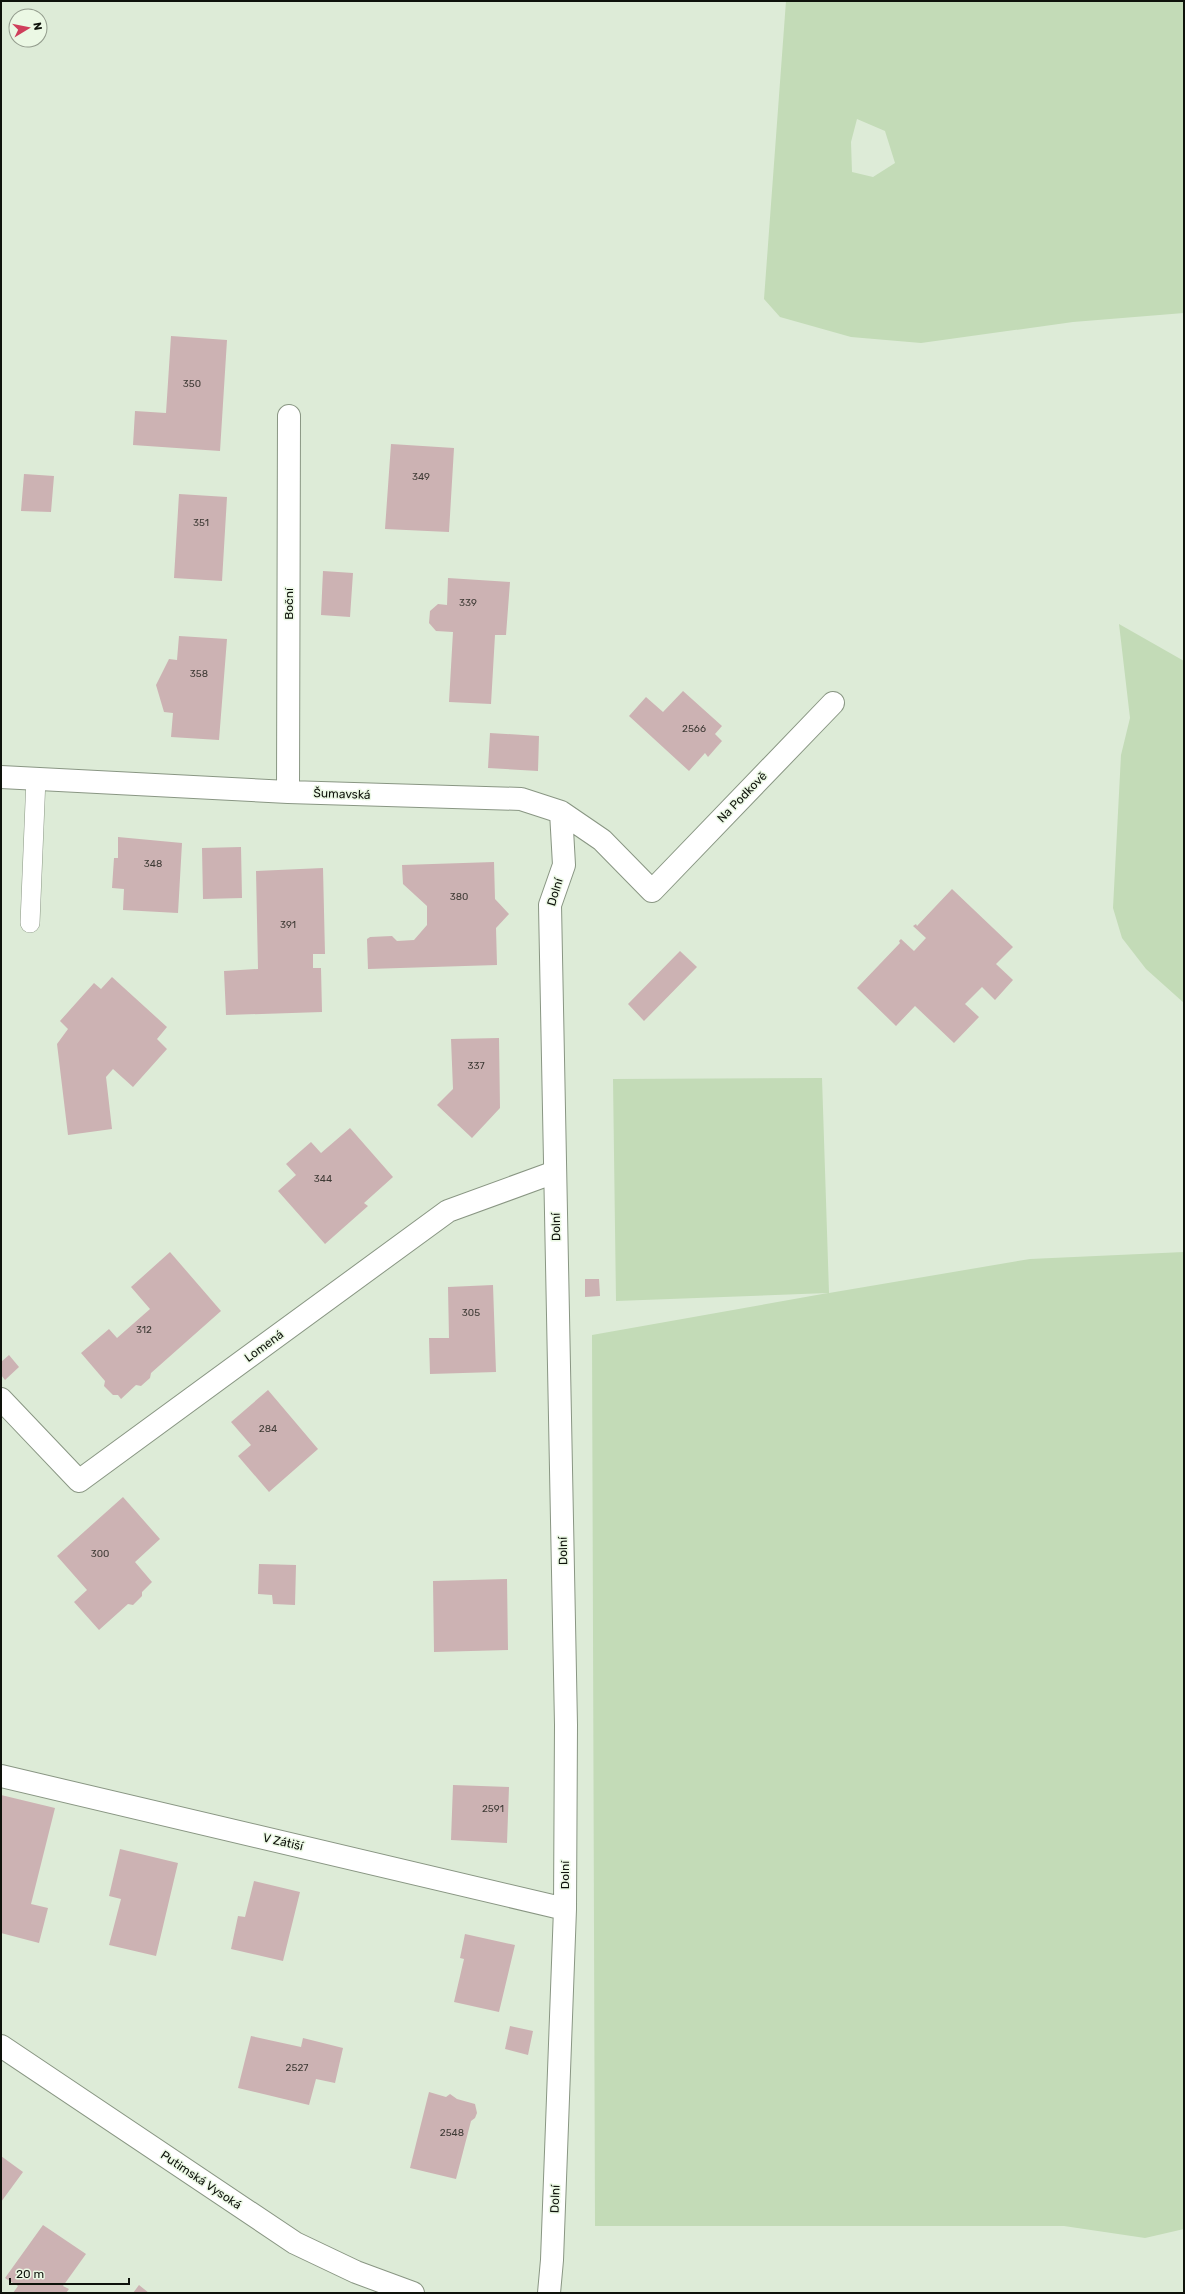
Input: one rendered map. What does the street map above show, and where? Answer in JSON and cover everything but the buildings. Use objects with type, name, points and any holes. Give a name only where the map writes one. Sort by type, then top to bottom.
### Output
[{"type":"street","name":"Boční","points":[[288,792],[290,416]]},
{"type":"street","name":"Na Podkově","points":[[652,891],[833,703]]},
{"type":"street","name":"Šumavská","points":[[1,776],[288,792],[521,799],[561,812],[602,840],[652,891]]},
{"type":"street","name":"Dolní","points":[[549,2293],[552,2260],[565,1909],[566,1724],[550,905],[564,865],[561,812]]},
{"type":"street","name":"Lomená","points":[[1,1399],[79,1481],[448,1211],[555,1172]]},
{"type":"street","name":"V Zátiší","points":[[1,1776],[565,1909]]},
{"type":"street","name":"Putimská Vysoká","points":[[1,2046],[295,2243],[356,2272],[413,2293]]},
{"type":"lane","points":[[30,923],[36,778]]},
{"type":"green space","points":[[786,1],[1184,1],[1184,313],[1073,322],[921,343],[851,337],[780,317],[764,299]],"holes":[[[857,119],[885,131],[895,163],[873,177],[852,172],[851,142]]]},
{"type":"green space","points":[[1119,624],[1184,661],[1184,1003],[1146,969],[1122,938],[1113,908],[1121,755],[1130,718]]},
{"type":"green space","points":[[822,1078],[829,1293],[1030,1259],[1184,1252],[1184,2229],[1145,2238],[1064,2226],[595,2226],[592,1335],[828,1293],[616,1301],[613,1079]]}]
